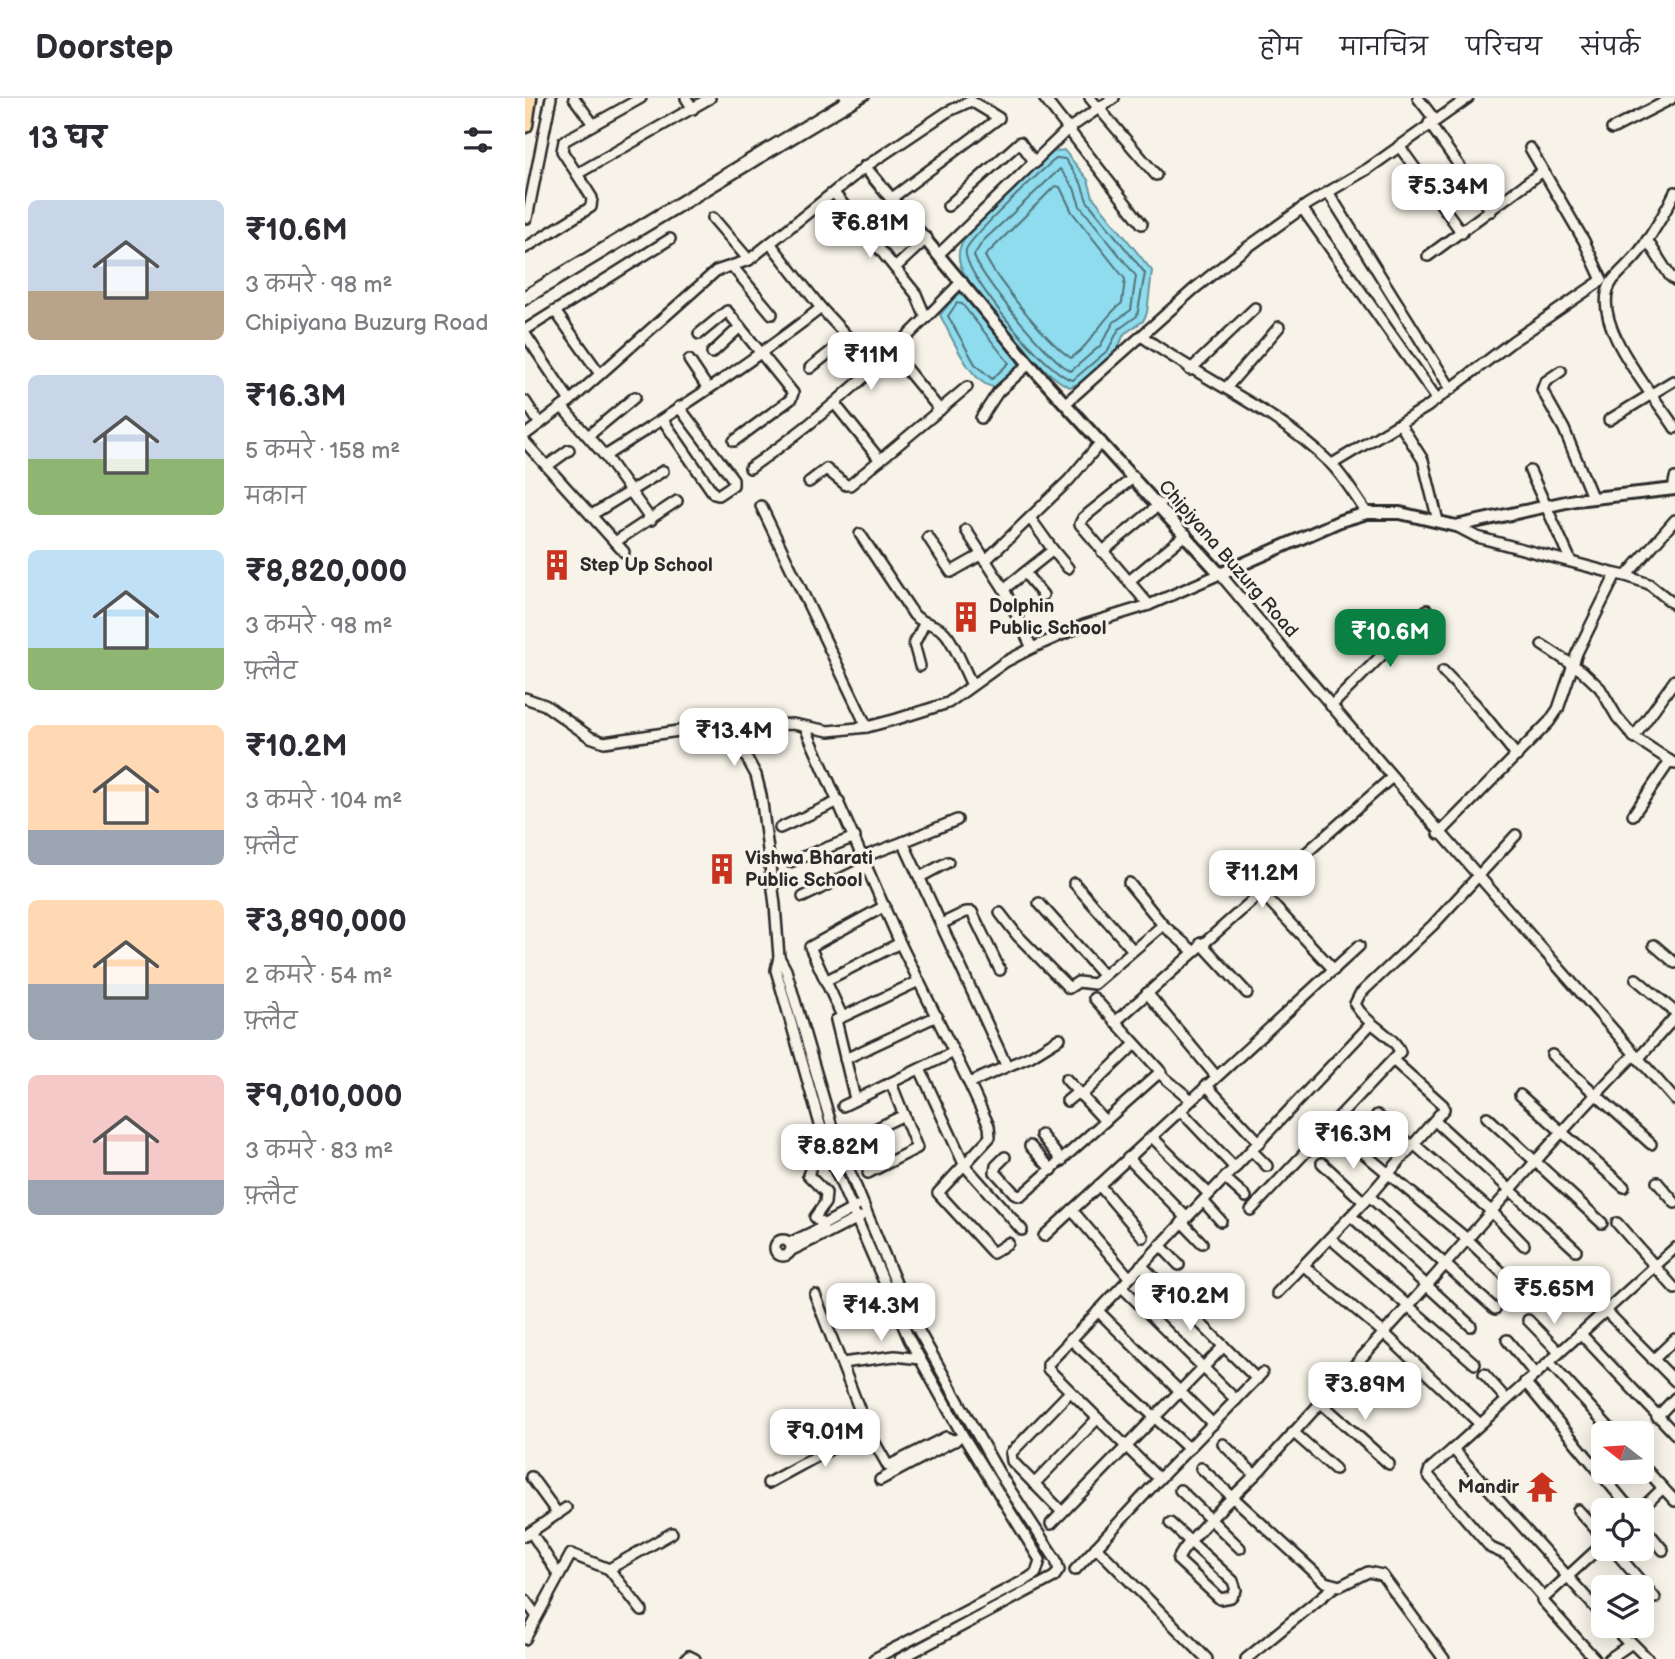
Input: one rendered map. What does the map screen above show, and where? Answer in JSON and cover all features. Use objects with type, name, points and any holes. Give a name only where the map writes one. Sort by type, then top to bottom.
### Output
[{"type":"highway","points":[[525,125],[529,98]]},
{"type":"street","points":[[527,218],[551,98]]},
{"type":"street","points":[[574,98],[593,124]]},
{"type":"street","points":[[525,248],[591,207],[592,198],[561,145],[641,98]]},
{"type":"street","points":[[686,98],[693,109]]},
{"type":"street","points":[[577,174],[710,98]]},
{"type":"street","points":[[1044,98],[1142,224]]},
{"type":"street","points":[[1090,98],[1156,175]]},
{"type":"street","points":[[940,253],[1068,129],[1114,98]]},
{"type":"street","points":[[1418,98],[1490,211]]},
{"type":"street","points":[[1066,403],[1194,289],[1303,208],[1369,168],[1468,98]]},
{"type":"street","points":[[1612,129],[1671,98],[1675,104]]},
{"type":"street","points":[[525,435],[566,404],[716,271],[750,260],[866,167],[966,103],[975,102],[999,118],[892,198]]},
{"type":"street","points":[[948,206],[1020,142],[1035,163]]},
{"type":"street","points":[[1399,146],[1461,233]]},
{"type":"street","points":[[1530,148],[1584,241],[1608,289],[1608,311],[1613,330],[1651,394],[1675,428]]},
{"type":"street","name":"Chipiyana Buzurg Road","points":[[866,167],[1030,364],[1186,534],[1439,834],[1533,935],[1675,1100]]},
{"type":"street","points":[[1428,256],[1543,172]]},
{"type":"street","points":[[1328,192],[1451,389]]},
{"type":"street","points":[[1608,289],[1647,240],[1675,192]]},
{"type":"street","points":[[834,193],[920,299],[926,318]]},
{"type":"street","points":[[1303,208],[1437,399]]},
{"type":"street","points":[[713,218],[750,260]]},
{"type":"street","points":[[895,268],[927,238]]},
{"type":"street","points":[[650,520],[566,404],[525,332],[670,239]]},
{"type":"street","points":[[1647,240],[1669,276],[1675,280]]},
{"type":"street","points":[[770,243],[821,308],[876,368]]},
{"type":"street","points":[[732,266],[772,314]]},
{"type":"street","points":[[1332,464],[1437,399],[1602,279]]},
{"type":"street","points":[[750,468],[835,404],[876,368],[962,281]]},
{"type":"street","points":[[605,456],[663,420],[707,387],[761,355],[821,308]]},
{"type":"street","points":[[1190,370],[1255,308]]},
{"type":"street","points":[[555,311],[600,374]]},
{"type":"street","points":[[699,334],[726,311],[791,391],[792,397],[734,441]]},
{"type":"street","points":[[712,353],[740,327]]},
{"type":"street","points":[[1226,388],[1279,327]]},
{"type":"street","points":[[1143,337],[1190,370],[1226,388],[1287,428],[1332,464],[1367,513]]},
{"type":"street","points":[[810,368],[848,338]]},
{"type":"street","points":[[893,353],[940,410]]},
{"type":"street","points":[[689,360],[707,387]]},
{"type":"street","points":[[981,418],[998,392],[1030,364]]},
{"type":"street","points":[[1561,371],[1545,382],[1542,390],[1564,429],[1592,498]]},
{"type":"street","points":[[1609,420],[1673,382]]},
{"type":"street","points":[[809,482],[828,470],[849,486],[967,387]]},
{"type":"street","points":[[588,436],[635,397]]},
{"type":"street","points":[[525,401],[540,424]]},
{"type":"street","points":[[835,404],[880,460]]},
{"type":"street","points":[[663,420],[714,494],[718,495],[733,485],[733,479],[679,407]]},
{"type":"street","points":[[1400,424],[1423,460],[1438,521]]},
{"type":"street","points":[[525,442],[593,514],[624,552]]},
{"type":"street","points":[[927,537],[951,572],[983,558],[1030,518],[1101,442]]},
{"type":"street","points":[[547,467],[569,450]]},
{"type":"street","points":[[593,514],[663,471]]},
{"type":"street","points":[[1530,471],[1570,559]]},
{"type":"street","points":[[1134,477],[1081,521],[1081,527],[1149,605]]},
{"type":"street","points":[[1457,526],[1546,505],[1674,486]]},
{"type":"street","points":[[615,542],[677,501]]},
{"type":"street","points":[[1102,552],[1160,505]]},
{"type":"street","points":[[761,506],[778,547],[834,654],[867,727]]},
{"type":"street","points":[[525,698],[552,709],[590,737],[604,742],[692,729],[793,724],[820,731],[867,727],[947,703],[1032,648],[1084,625],[1149,605],[1340,521],[1367,513],[1400,513],[1438,521],[1457,526],[1477,537],[1570,559],[1649,584],[1675,605]]},
{"type":"street","points":[[1030,518],[1068,568]]},
{"type":"street","points":[[1439,834],[1517,756],[1558,709],[1574,665],[1621,575],[1675,520]]},
{"type":"street","points":[[965,530],[1004,589],[1032,648]]},
{"type":"street","points":[[860,534],[923,624],[938,628],[946,635],[972,685]]},
{"type":"street","points":[[1129,582],[1186,534]]},
{"type":"street","points":[[1004,589],[1053,550]]},
{"type":"street","points":[[1025,573],[1043,595]]},
{"type":"street","points":[[1331,706],[1427,610]]},
{"type":"street","points":[[920,666],[914,644],[923,624]]},
{"type":"street","points":[[1542,645],[1574,665],[1601,688],[1634,737],[1672,763],[1633,815]]},
{"type":"street","points":[[1443,671],[1476,705],[1517,756]]},
{"type":"street","points":[[1634,737],[1675,680]]},
{"type":"street","points":[[805,727],[900,943],[991,1132],[965,1166],[938,1193],[993,1254],[1008,1243]]},
{"type":"street","points":[[734,728],[761,795],[779,957],[776,970],[829,1156],[909,1339],[958,1438],[1032,1545],[1040,1566],[1029,1578],[891,1655],[874,1659]]},
{"type":"street","points":[[1115,1022],[1201,943],[1391,778]]},
{"type":"street","points":[[780,828],[839,801]]},
{"type":"street","points":[[803,897],[903,842],[957,820]]},
{"type":"street","points":[[1251,1210],[1394,1061],[1400,1049],[1370,1025],[1356,1004],[1360,994],[1479,878],[1516,835]]},
{"type":"street","points":[[790,862],[855,837]]},
{"type":"street","points":[[903,842],[943,923],[1006,1065]]},
{"type":"street","points":[[920,877],[948,862]]},
{"type":"street","points":[[1074,883],[1132,949]]},
{"type":"street","points":[[1129,883],[1163,925],[1193,951]]},
{"type":"street","points":[[1260,891],[1334,970]]},
{"type":"street","points":[[1039,903],[1103,975]]},
{"type":"street","points":[[842,1016],[827,980],[810,951],[812,944],[885,906]]},
{"type":"street","points":[[943,923],[966,912],[972,912],[1000,970]]},
{"type":"street","points":[[1000,913],[1066,987],[1078,982],[1092,985],[1163,925]]},
{"type":"street","points":[[827,980],[900,943]]},
{"type":"street","points":[[1201,943],[1247,993]]},
{"type":"street","points":[[1654,945],[1675,963]]},
{"type":"street","points":[[1044,1236],[1190,1099],[1360,946]]},
{"type":"street","points":[[779,957],[786,970],[834,1134],[919,1335],[1059,1570],[1054,1577],[900,1659]]},
{"type":"street","points":[[1171,1523],[1190,1542],[1235,1584],[1236,1590],[1228,1599],[1220,1599],[1178,1560],[1190,1542],[1321,1403],[1562,1131],[1675,1014],[1636,979]]},
{"type":"street","points":[[855,1099],[836,1026],[842,1016],[919,981]]},
{"type":"street","points":[[1147,993],[1216,1076]]},
{"type":"street","points":[[1094,998],[1161,1072],[1190,1099]]},
{"type":"street","points":[[845,1059],[937,1016]]},
{"type":"street","points":[[1159,1479],[1047,1366],[1370,1025]]},
{"type":"street","points":[[969,1083],[1031,1056],[1060,1038]]},
{"type":"street","points":[[1067,1101],[1080,1094],[1135,1044]]},
{"type":"street","points":[[842,1106],[954,1052]]},
{"type":"street","points":[[1552,1055],[1597,1093],[1620,1119],[1651,1144]]},
{"type":"street","points":[[1277,1293],[1388,1175],[1435,1121],[1444,1106],[1394,1061]]},
{"type":"street","points":[[920,1069],[965,1166],[1022,1230]]},
{"type":"street","points":[[1006,1157],[995,1170],[1019,1196],[1024,1195],[1161,1072]]},
{"type":"street","points":[[1066,1079],[1105,1121]]},
{"type":"street","points":[[868,1172],[917,1147],[891,1083]]},
{"type":"street","points":[[1206,1085],[1260,1143]]},
{"type":"street","points":[[1520,1095],[1624,1187]]},
{"type":"street","points":[[1181,1110],[1235,1168]]},
{"type":"street","points":[[852,1140],[904,1115]]},
{"type":"street","points":[[1377,1115],[1491,1211],[1524,1245]]},
{"type":"street","points":[[1487,1117],[1602,1223]]},
{"type":"street","points":[[1435,1121],[1576,1250]]},
{"type":"street","points":[[1041,1135],[1062,1161]]},
{"type":"street","points":[[1152,1137],[1206,1198],[1221,1221]]},
{"type":"street","points":[[1349,1141],[1467,1239],[1519,1289]]},
{"type":"street","points":[[1030,1146],[1052,1170]]},
{"type":"street","points":[[818,1149],[808,1175],[826,1193],[825,1203],[815,1217],[823,1229]]},
{"type":"street","points":[[1252,1151],[1266,1166]]},
{"type":"street","points":[[1128,1158],[1202,1243]]},
{"type":"street","points":[[1322,1163],[1445,1263],[1495,1309]]},
{"type":"street","points":[[1225,1178],[1246,1197]]},
{"type":"street","points":[[1657,1182],[1675,1203]]},
{"type":"street","points":[[1099,1185],[1143,1237]]},
{"type":"street","points":[[790,1247],[863,1202]]},
{"type":"street","points":[[1072,1210],[1129,1277]]},
{"type":"street","points":[[823,1229],[869,1213]]},
{"type":"street","points":[[1351,1216],[1471,1326]]},
{"type":"street","points":[[1617,1223],[1675,1289]]},
{"type":"street","points":[[1330,1238],[1475,1364]]},
{"type":"street","points":[[1160,1245],[1179,1265]]},
{"type":"street","points":[[1595,1659],[1543,1603],[1543,1597],[1507,1555],[1492,1548],[1428,1475],[1430,1469],[1506,1399],[1675,1248]]},
{"type":"street","points":[[1075,1570],[1260,1376],[1224,1346],[1141,1265]]},
{"type":"street","points":[[1304,1266],[1384,1332],[1481,1424]]},
{"type":"street","points":[[1122,1287],[1237,1400]]},
{"type":"street","points":[[815,1295],[867,1429],[888,1466],[946,1437],[958,1438]]},
{"type":"street","points":[[1605,1310],[1675,1381]]},
{"type":"street","points":[[1097,1311],[1213,1424]]},
{"type":"street","points":[[1528,1320],[1559,1352]]},
{"type":"street","points":[[1580,1334],[1675,1434]]},
{"type":"street","points":[[909,1339],[919,1335]]},
{"type":"street","points":[[1070,1339],[1189,1449]]},
{"type":"street","points":[[1653,1360],[1675,1339]]},
{"type":"street","points":[[1507,1340],[1535,1374]]},
{"type":"street","points":[[1051,1524],[1224,1346]]},
{"type":"street","points":[[842,1363],[895,1356],[920,1359]]},
{"type":"street","points":[[1549,1362],[1603,1421]]},
{"type":"street","points":[[1484,1374],[1506,1399]]},
{"type":"street","points":[[1525,1382],[1621,1498]]},
{"type":"street","points":[[1062,1513],[1012,1461],[1011,1453],[1070,1392]]},
{"type":"street","points":[[1657,1417],[1675,1398]]},
{"type":"street","points":[[1321,1403],[1389,1464]]},
{"type":"street","points":[[1034,1484],[1097,1419]]},
{"type":"street","points":[[880,1480],[972,1428]]},
{"type":"street","points":[[768,1483],[867,1429]]},
{"type":"street","points":[[1293,1432],[1335,1469]]},
{"type":"street","points":[[1223,1444],[1255,1475]]},
{"type":"street","points":[[1453,1449],[1591,1604]]},
{"type":"street","points":[[1201,1468],[1325,1582],[1335,1586]]},
{"type":"street","points":[[531,1477],[562,1511],[528,1534],[558,1574]]},
{"type":"street","points":[[1654,1478],[1675,1501]]},
{"type":"street","points":[[1653,1498],[1663,1488]]},
{"type":"street","points":[[1179,1490],[1240,1548]]},
{"type":"street","points":[[1578,1510],[1591,1524]]},
{"type":"street","points":[[609,1569],[672,1533]]},
{"type":"street","points":[[1032,1545],[1040,1536]]},
{"type":"street","points":[[1654,1539],[1663,1550]]},
{"type":"street","points":[[1096,1547],[1207,1659]]},
{"type":"street","points":[[525,1639],[571,1554],[609,1569],[642,1611]]},
{"type":"street","points":[[1543,1597],[1591,1554]]},
{"type":"street","points":[[1623,1561],[1655,1598]]},
{"type":"street","points":[[1247,1659],[1335,1586],[1368,1572],[1378,1572],[1444,1659]]},
{"type":"street","points":[[525,1600],[536,1615]]},
{"type":"street","points":[[1623,1638],[1629,1644]]},
{"type":"street","points":[[1609,1659],[1634,1643],[1648,1659]]},
{"type":"street","points":[[686,1659],[689,1656],[695,1659]]},
{"type":"water","points":[[1064,150],[1088,180],[1093,197],[1152,271],[1147,313],[1143,321],[1124,334],[1116,353],[1088,380],[1070,387],[1059,381],[1026,352],[992,312],[966,276],[959,254],[971,231],[1053,152]]},
{"type":"water","points":[[963,293],[1018,362],[1018,368],[994,387],[977,378],[970,369],[940,315],[957,294]]},
{"type":"railway","points":[[525,289],[840,98]]},
{"type":"railway","points":[[525,306],[870,98]]},
{"type":"place","name":"Step Up School","points":[[557,565]]},
{"type":"place","name":"Dolphin Public School","points":[[966,617]]},
{"type":"place","name":"Vishwa Bharati Public School","points":[[722,869]]},
{"type":"place","name":"Mandir","points":[[1542,1487]]}]
